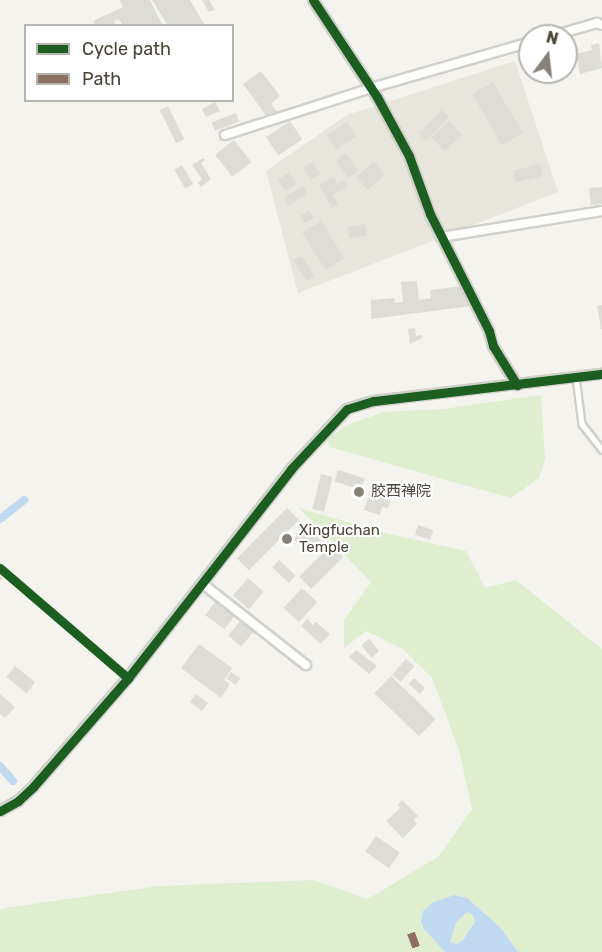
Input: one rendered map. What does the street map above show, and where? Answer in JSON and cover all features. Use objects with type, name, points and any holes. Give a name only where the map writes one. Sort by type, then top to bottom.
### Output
[{"type":"street","points":[[313,0],[371,88],[409,156],[417,184],[489,331],[492,346],[518,385]]},
{"type":"street","points":[[578,28],[597,23],[602,25]]},
{"type":"street","points":[[225,135],[371,88],[518,45]]},
{"type":"street","points":[[441,237],[602,211]]},
{"type":"street","points":[[0,811],[18,801],[33,787],[128,678],[291,469],[347,410],[374,401],[602,374]]},
{"type":"street","points":[[203,584],[306,665]]},
{"type":"lane","points":[[576,377],[582,424],[602,450]]},
{"type":"path","points":[[0,580],[2,569],[14,578]]},
{"type":"shaded area","points":[[515,61],[518,84],[523,84],[558,192],[298,293],[266,171],[347,115]]},
{"type":"green space","points":[[541,395],[545,458],[539,478],[511,498],[329,447],[327,439],[347,425],[384,412],[443,409]]},
{"type":"green space","points":[[299,508],[385,533],[466,551],[485,588],[516,580],[602,649],[602,952],[518,952],[500,927],[467,898],[454,895],[424,929],[445,952],[0,952],[0,910],[5,908],[159,886],[313,880],[368,899],[439,856],[472,809],[459,750],[432,678],[403,649],[366,631],[344,648],[344,620],[371,582]]},
{"type":"green space","points":[[467,912],[473,915],[475,921],[462,941],[456,944],[450,942],[456,923]]},
{"type":"water","points":[[454,895],[467,898],[500,927],[518,952],[445,952],[424,929],[421,921],[423,911],[434,902]],"holes":[[[467,912],[473,915],[475,922],[462,941],[456,944],[450,942],[456,923]]]},
{"type":"building","points":[[120,0],[150,0],[162,24],[122,24],[119,19],[114,21],[115,24],[95,24],[93,21],[123,7]]},
{"type":"building","points":[[152,0],[190,0],[204,24],[167,24]]},
{"type":"building","points":[[202,0],[209,0],[215,10],[209,12]]},
{"type":"building","points":[[599,43],[602,68],[580,74],[578,54],[592,50],[591,45]]},
{"type":"building","points":[[261,71],[280,96],[271,104],[278,113],[270,121],[243,84]]},
{"type":"building","points":[[493,82],[522,133],[502,145],[472,94]]},
{"type":"building","points":[[215,102],[220,111],[206,117],[202,109]]},
{"type":"building","points":[[168,106],[184,139],[176,143],[160,110]]},
{"type":"building","points":[[442,110],[449,117],[426,140],[419,133]]},
{"type":"building","points":[[236,113],[239,121],[215,131],[212,122]]},
{"type":"building","points":[[290,121],[302,139],[278,155],[266,137]]},
{"type":"building","points":[[449,121],[462,135],[444,151],[431,137]]},
{"type":"building","points":[[347,122],[356,136],[336,149],[327,135]]},
{"type":"building","points":[[234,140],[251,162],[232,177],[215,155]]},
{"type":"building","points":[[346,153],[358,171],[348,178],[336,160]]},
{"type":"building","points":[[203,158],[205,160],[201,163],[211,179],[201,187],[198,183],[202,179],[192,165]]},
{"type":"building","points":[[313,162],[320,174],[310,180],[303,168]]},
{"type":"building","points":[[374,162],[385,175],[367,190],[356,177]]},
{"type":"building","points":[[540,164],[543,176],[516,182],[513,171]]},
{"type":"building","points":[[182,165],[193,184],[185,189],[174,170]]},
{"type":"building","points":[[289,172],[297,183],[286,192],[278,180]]},
{"type":"building","points":[[333,177],[337,184],[344,180],[348,186],[333,195],[338,204],[332,208],[319,185]]},
{"type":"building","points":[[303,186],[308,194],[289,205],[284,198]]},
{"type":"building","points":[[602,187],[602,204],[591,205],[589,188]]},
{"type":"building","points":[[309,211],[314,218],[305,223],[300,216]]},
{"type":"building","points":[[321,221],[344,258],[326,270],[302,233]]},
{"type":"building","points":[[365,224],[367,236],[349,239],[347,227]]},
{"type":"building","points":[[302,256],[314,276],[307,281],[293,260]]},
{"type":"building","points":[[417,281],[419,300],[431,298],[430,290],[464,286],[471,306],[371,319],[371,300],[394,298],[395,303],[403,302],[401,282]]},
{"type":"building","points":[[602,305],[602,329],[601,329],[597,306]]},
{"type":"building","points":[[415,328],[416,336],[422,335],[422,338],[410,344],[408,329]]},
{"type":"building","points":[[338,470],[365,478],[361,490],[334,481]]},
{"type":"building","points":[[321,474],[333,477],[324,512],[312,509]]},
{"type":"building","points":[[371,488],[391,497],[388,508],[382,507],[380,515],[364,510]]},
{"type":"building","points":[[287,508],[299,520],[249,570],[237,558]]},
{"type":"building","points":[[418,525],[433,530],[430,539],[415,535]]},
{"type":"building","points":[[305,526],[321,540],[309,553],[293,540]]},
{"type":"building","points":[[331,545],[343,557],[311,589],[299,577]]},
{"type":"building","points":[[279,560],[296,576],[289,583],[272,567]]},
{"type":"building","points":[[248,578],[264,592],[249,609],[233,595]]},
{"type":"building","points":[[302,588],[317,602],[299,622],[284,608]]},
{"type":"building","points":[[217,599],[236,613],[225,629],[205,615]]},
{"type":"building","points":[[243,618],[256,629],[241,647],[228,636]]},
{"type":"building","points":[[307,619],[313,625],[316,622],[330,634],[321,644],[301,626]]},
{"type":"building","points":[[369,639],[379,651],[372,658],[361,645]]},
{"type":"building","points":[[199,644],[232,668],[224,680],[230,684],[221,698],[181,668]]},
{"type":"building","points":[[356,650],[377,666],[369,674],[349,657]]},
{"type":"building","points":[[406,659],[414,666],[401,682],[392,675]]},
{"type":"building","points":[[15,666],[35,682],[26,693],[6,677]]},
{"type":"building","points":[[231,672],[240,678],[236,685],[227,679]]},
{"type":"building","points":[[391,676],[436,719],[419,736],[374,693]]},
{"type":"building","points":[[414,678],[425,688],[420,694],[409,684]]},
{"type":"building","points":[[0,694],[15,707],[5,718],[0,714]]},
{"type":"building","points":[[196,694],[208,703],[202,711],[190,702]]},
{"type":"building","points":[[402,800],[418,816],[414,820],[417,824],[403,838],[386,821],[400,808],[398,805]]},
{"type":"building","points":[[376,836],[400,853],[389,868],[365,852]]},
{"type":"waterway","points":[[0,519],[24,500]]},
{"type":"waterway","points":[[0,766],[13,781]]},
{"type":"marked path","points":[[411,933],[418,952]]},
{"type":"cycle path","points":[[313,0],[377,97],[409,156],[430,214],[489,331],[493,346],[517,385]]},
{"type":"cycle path","points":[[0,811],[18,801],[33,787],[128,678],[291,469],[347,409],[374,401],[602,374]]},
{"type":"cycle path","points":[[0,568],[128,678]]},
{"type":"place","name":"胶西禅院","points":[[359,492]]},
{"type":"place","name":"Xingfuchan Temple","points":[[287,539]]}]
